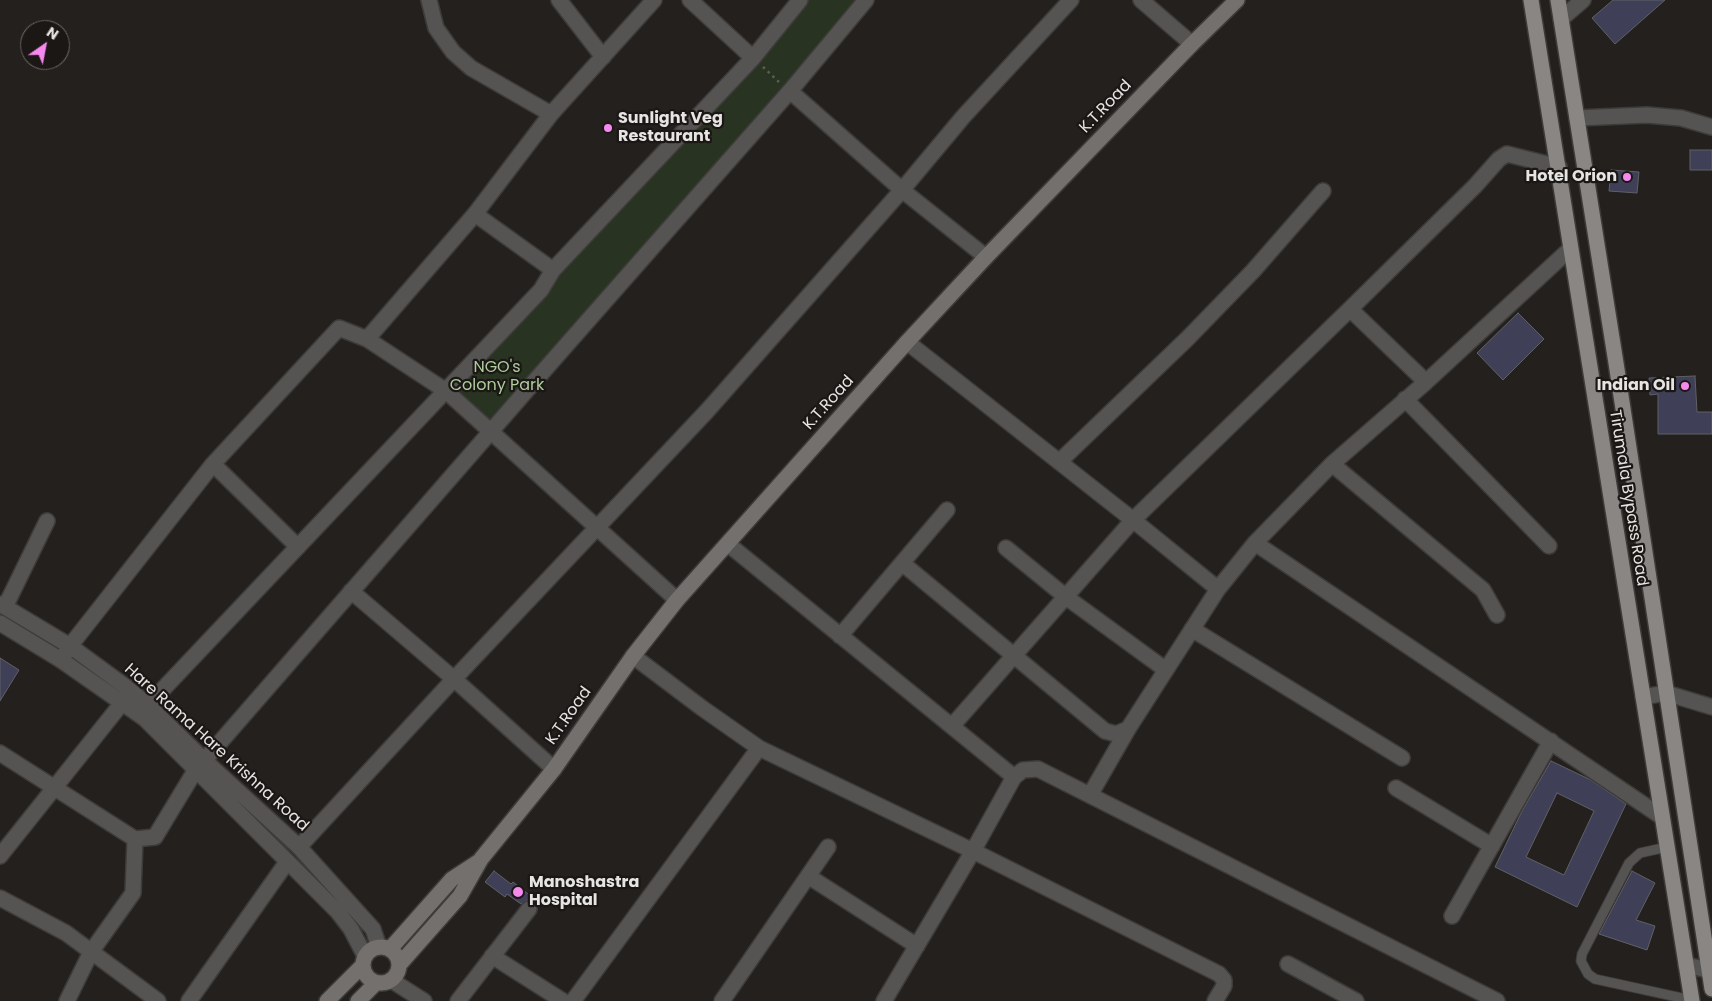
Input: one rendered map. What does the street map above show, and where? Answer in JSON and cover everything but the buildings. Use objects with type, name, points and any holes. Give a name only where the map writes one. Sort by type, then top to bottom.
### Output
[{"type":"main road","name":"K.T.Road","points":[[399,965],[460,896],[481,859],[554,769],[633,656],[678,600],[907,342],[986,257],[1192,44],[1238,0]]},
{"type":"main road","name":"Tirumala Bypass Road","points":[[1531,0],[1691,1000]]},
{"type":"main road","name":"Tirumala Bypass Road","points":[[1558,0],[1616,362],[1712,989]]},
{"type":"main road","points":[[1546,88],[1572,85]]},
{"type":"main road","name":"K.T.Road","points":[[384,948],[452,879],[481,859]]},
{"type":"main road","points":[[328,1001],[371,950],[384,948],[397,956],[399,965],[397,974],[358,1001]]},
{"type":"main road","points":[[364,960],[367,976],[383,982]]},
{"type":"street","points":[[429,0],[436,28],[453,52],[470,68],[551,114]]},
{"type":"street","points":[[559,0],[602,57]]},
{"type":"street","points":[[367,338],[475,214],[551,114],[654,0]]},
{"type":"street","points":[[690,0],[758,62]]},
{"type":"street","points":[[148,705],[541,290],[553,270],[758,62],[800,0]]},
{"type":"street","points":[[0,753],[136,839],[155,837],[199,766],[490,432],[785,87],[866,0]]},
{"type":"street","points":[[299,847],[454,679],[707,411],[902,190],[963,117],[1071,0]]},
{"type":"street","points":[[1141,0],[1192,44]]},
{"type":"street","points":[[1561,19],[1582,0]]},
{"type":"street","points":[[785,87],[902,190],[986,257]]},
{"type":"street","points":[[1577,118],[1647,115],[1681,118],[1712,127]]},
{"type":"street","points":[[952,726],[1133,520],[1350,309],[1503,156],[1507,154],[1559,166]]},
{"type":"street","points":[[1059,462],[1188,338],[1254,271],[1322,191]]},
{"type":"street","points":[[475,214],[553,270]]},
{"type":"street","points":[[1090,795],[1128,729],[1218,589],[1255,543],[1332,464],[1426,382],[1570,249]]},
{"type":"street","points":[[1350,309],[1426,382]]},
{"type":"street","points":[[61,660],[213,464],[339,328],[367,338],[446,391],[678,600]]},
{"type":"street","points":[[907,342],[1218,589]]},
{"type":"street","points":[[1405,399],[1549,546]]},
{"type":"street","points":[[213,464],[298,547]]},
{"type":"street","points":[[1332,464],[1483,590],[1497,615]]},
{"type":"street","points":[[840,636],[947,510]]},
{"type":"street","points":[[2,606],[47,521]]},
{"type":"street","points":[[1255,543],[1662,817]]},
{"type":"street","points":[[728,544],[1014,778]]},
{"type":"street","points":[[1006,548],[1066,597],[1166,670]]},
{"type":"street","points":[[902,563],[1105,731],[1116,734],[1128,729]]},
{"type":"street","points":[[352,591],[554,769]]},
{"type":"street","name":"Hare Rama Hare Krishna Road","points":[[2,606],[70,646],[148,705],[199,766],[287,862],[338,912],[351,929],[364,960]]},
{"type":"street","name":"Hare Rama Hare Krishna Road","points":[[0,623],[61,660],[144,718],[199,766],[299,847],[373,928],[384,948]]},
{"type":"street","points":[[1192,629],[1402,758]]},
{"type":"street","points":[[633,656],[758,748],[973,851],[1219,974],[1224,980],[1224,986],[1215,1001]]},
{"type":"street","points":[[1642,697],[1666,693],[1712,708]]},
{"type":"street","points":[[0,856],[122,703]]},
{"type":"street","points":[[1452,916],[1550,741]]},
{"type":"street","points":[[573,1001],[758,748]]},
{"type":"street","points":[[884,1001],[1014,778],[1023,770],[1038,769],[1487,999]]},
{"type":"street","points":[[1396,788],[1492,846]]},
{"type":"street","points":[[67,1001],[91,952],[133,893],[136,839]]},
{"type":"street","points":[[722,1001],[828,847]]},
{"type":"street","points":[[189,1001],[287,862]]},
{"type":"street","points":[[808,876],[917,946]]},
{"type":"street","points":[[0,898],[66,933],[158,1001]]},
{"type":"street","points":[[458,1001],[528,909]]},
{"type":"street","points":[[492,956],[564,1001]]},
{"type":"street","points":[[1288,964],[1356,1001]]},
{"type":"street","points":[[1686,964],[1710,970]]},
{"type":"street","points":[[383,982],[424,1001]]},
{"type":"lane","points":[[1667,847],[1640,853],[1629,863],[1582,954],[1582,961],[1588,974],[1595,979],[1691,1000]]},
{"type":"path","points":[[758,62],[785,87]]},
{"type":"green space","name":"NGO's Colony Park","points":[[804,0],[866,0],[490,432],[444,390]]},
{"type":"place","name":"Sunlight Veg Restaurant","points":[[608,128]]},
{"type":"place","name":"Hotel Orion","points":[[1627,177]]},
{"type":"place","name":"Indian Oil","points":[[1685,386]]},
{"type":"place","name":"Manoshastra Hospital","points":[[518,892]]}]
